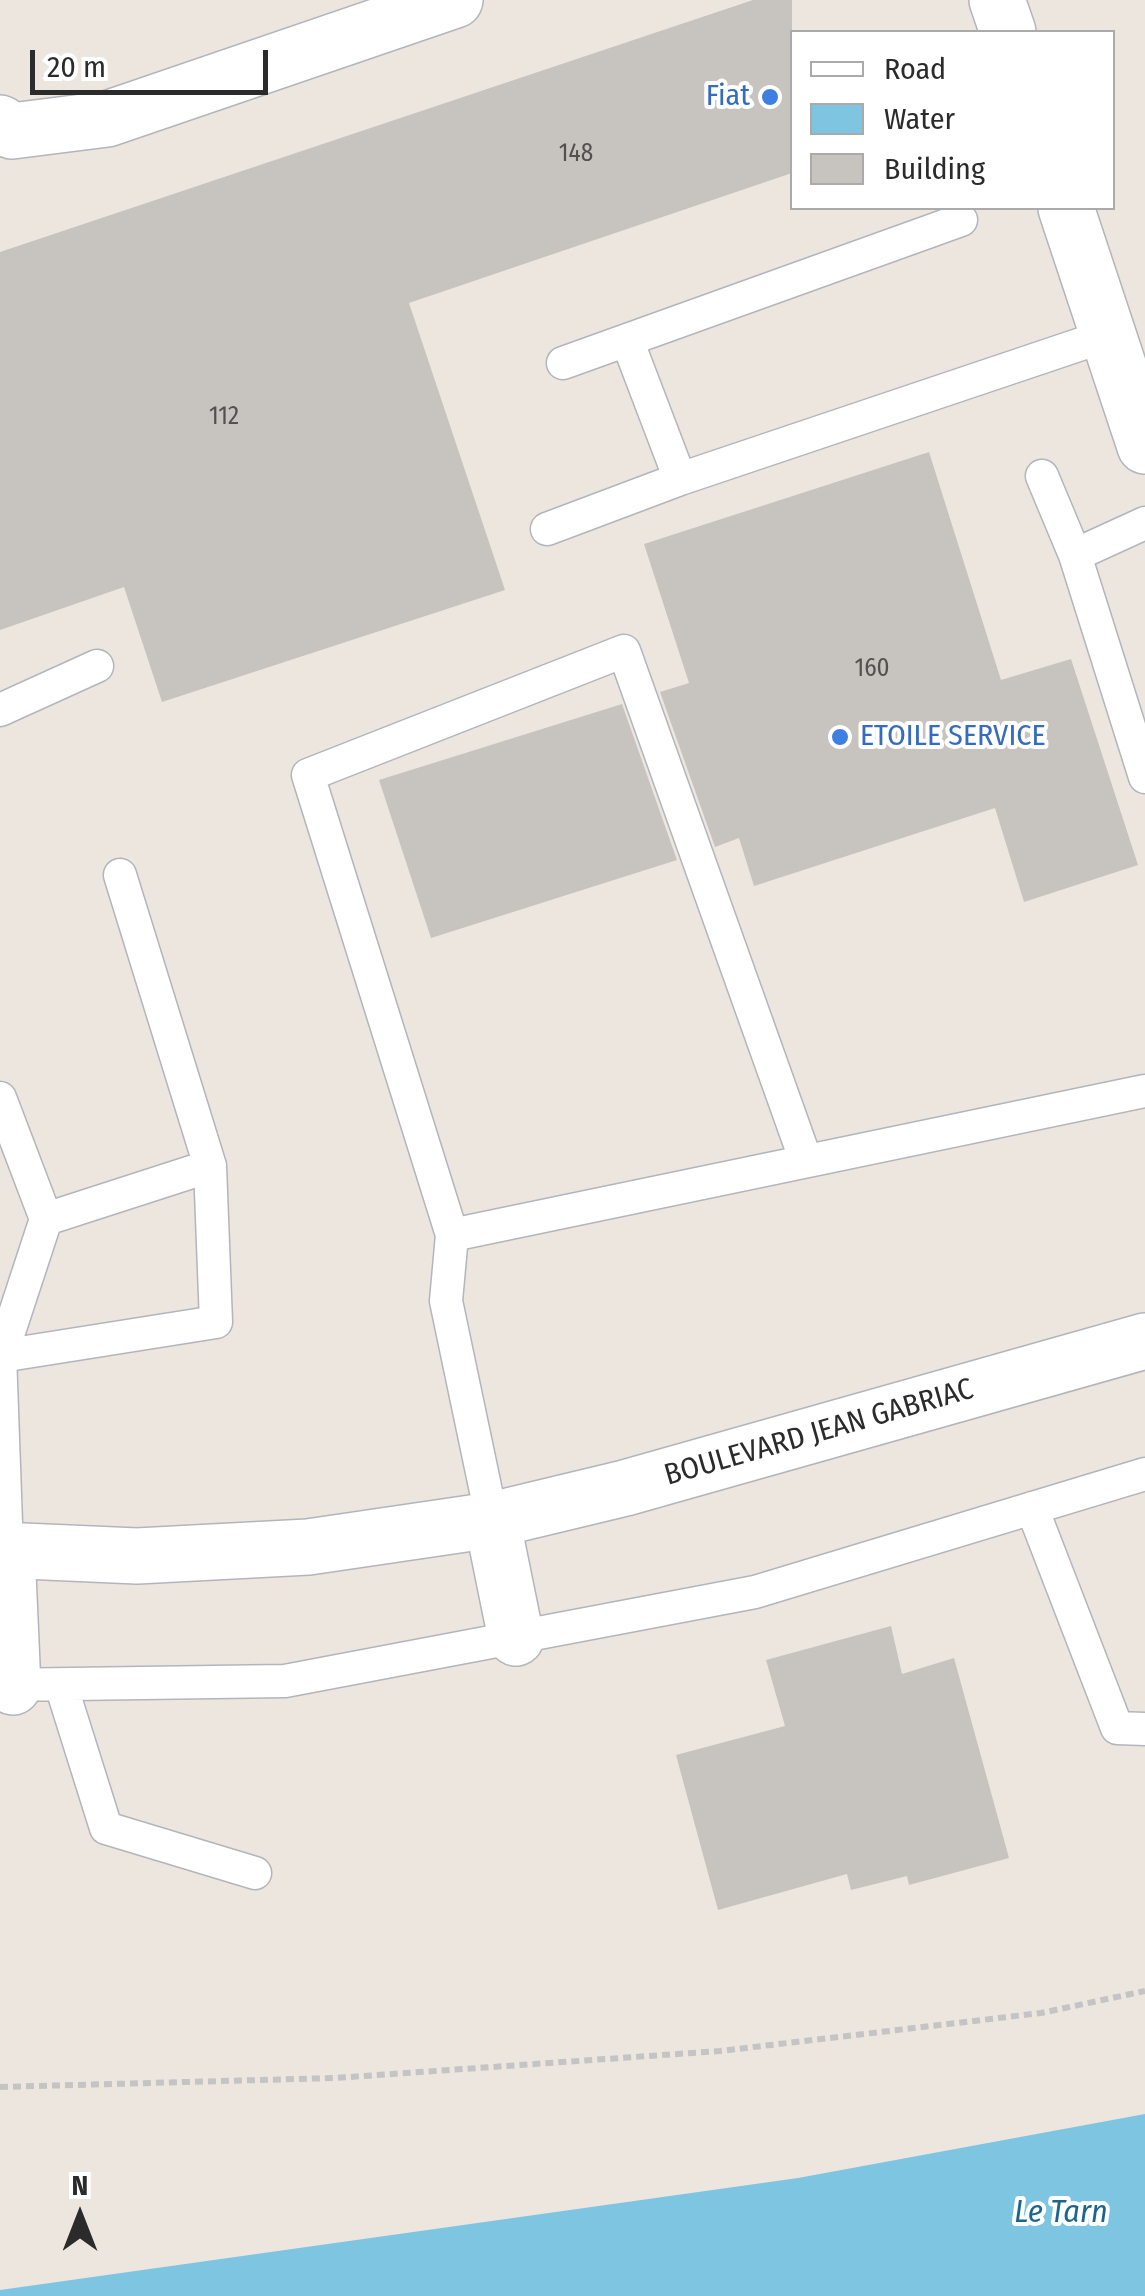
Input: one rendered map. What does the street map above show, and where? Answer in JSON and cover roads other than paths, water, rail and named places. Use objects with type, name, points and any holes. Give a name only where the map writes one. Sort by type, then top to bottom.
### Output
[{"type":"main road","points":[[997,0],[1007,30]]},
{"type":"main road","points":[[0,123],[12,131],[107,119],[432,4]]},
{"type":"main road","points":[[1067,210],[1145,446]]},
{"type":"main road","name":"BOULEVARD JEAN GABRIAC","points":[[4,1550],[136,1556],[289,1548],[492,1520],[625,1488],[1145,1341]]},
{"type":"main road","points":[[492,1520],[516,1638]]},
{"type":"main road","points":[[4,1550],[25,1686]]},
{"type":"lane","points":[[563,362],[960,220]]},
{"type":"lane","points":[[547,529],[680,479],[1108,335]]},
{"type":"lane","points":[[627,340],[680,479]]},
{"type":"lane","points":[[1042,476],[1075,556],[1145,777]]},
{"type":"lane","points":[[1075,556],[1145,523]]},
{"type":"lane","points":[[492,1520],[446,1301],[452,1235],[308,775],[624,650],[806,1161]]},
{"type":"lane","points":[[0,710],[96,666]]},
{"type":"lane","points":[[1,1355],[216,1322],[210,1166],[120,875]]},
{"type":"lane","points":[[452,1235],[1145,1091]]},
{"type":"lane","points":[[0,1098],[46,1219],[1,1355],[4,1550]]},
{"type":"lane","points":[[46,1219],[210,1166]]},
{"type":"lane","points":[[255,1873],[106,1828],[25,1686],[285,1682],[755,1592],[1145,1474]]},
{"type":"lane","points":[[1032,1508],[1117,1728],[1145,1729]]},
{"type":"water","name":"Le Tarn","points":[[1145,2114],[1145,2296],[0,2296],[0,2290],[798,2178]]},
{"type":"place","name":"Fiat","points":[[770,97]]},
{"type":"place","name":"ETOILE SERVICE","points":[[840,737]]}]
